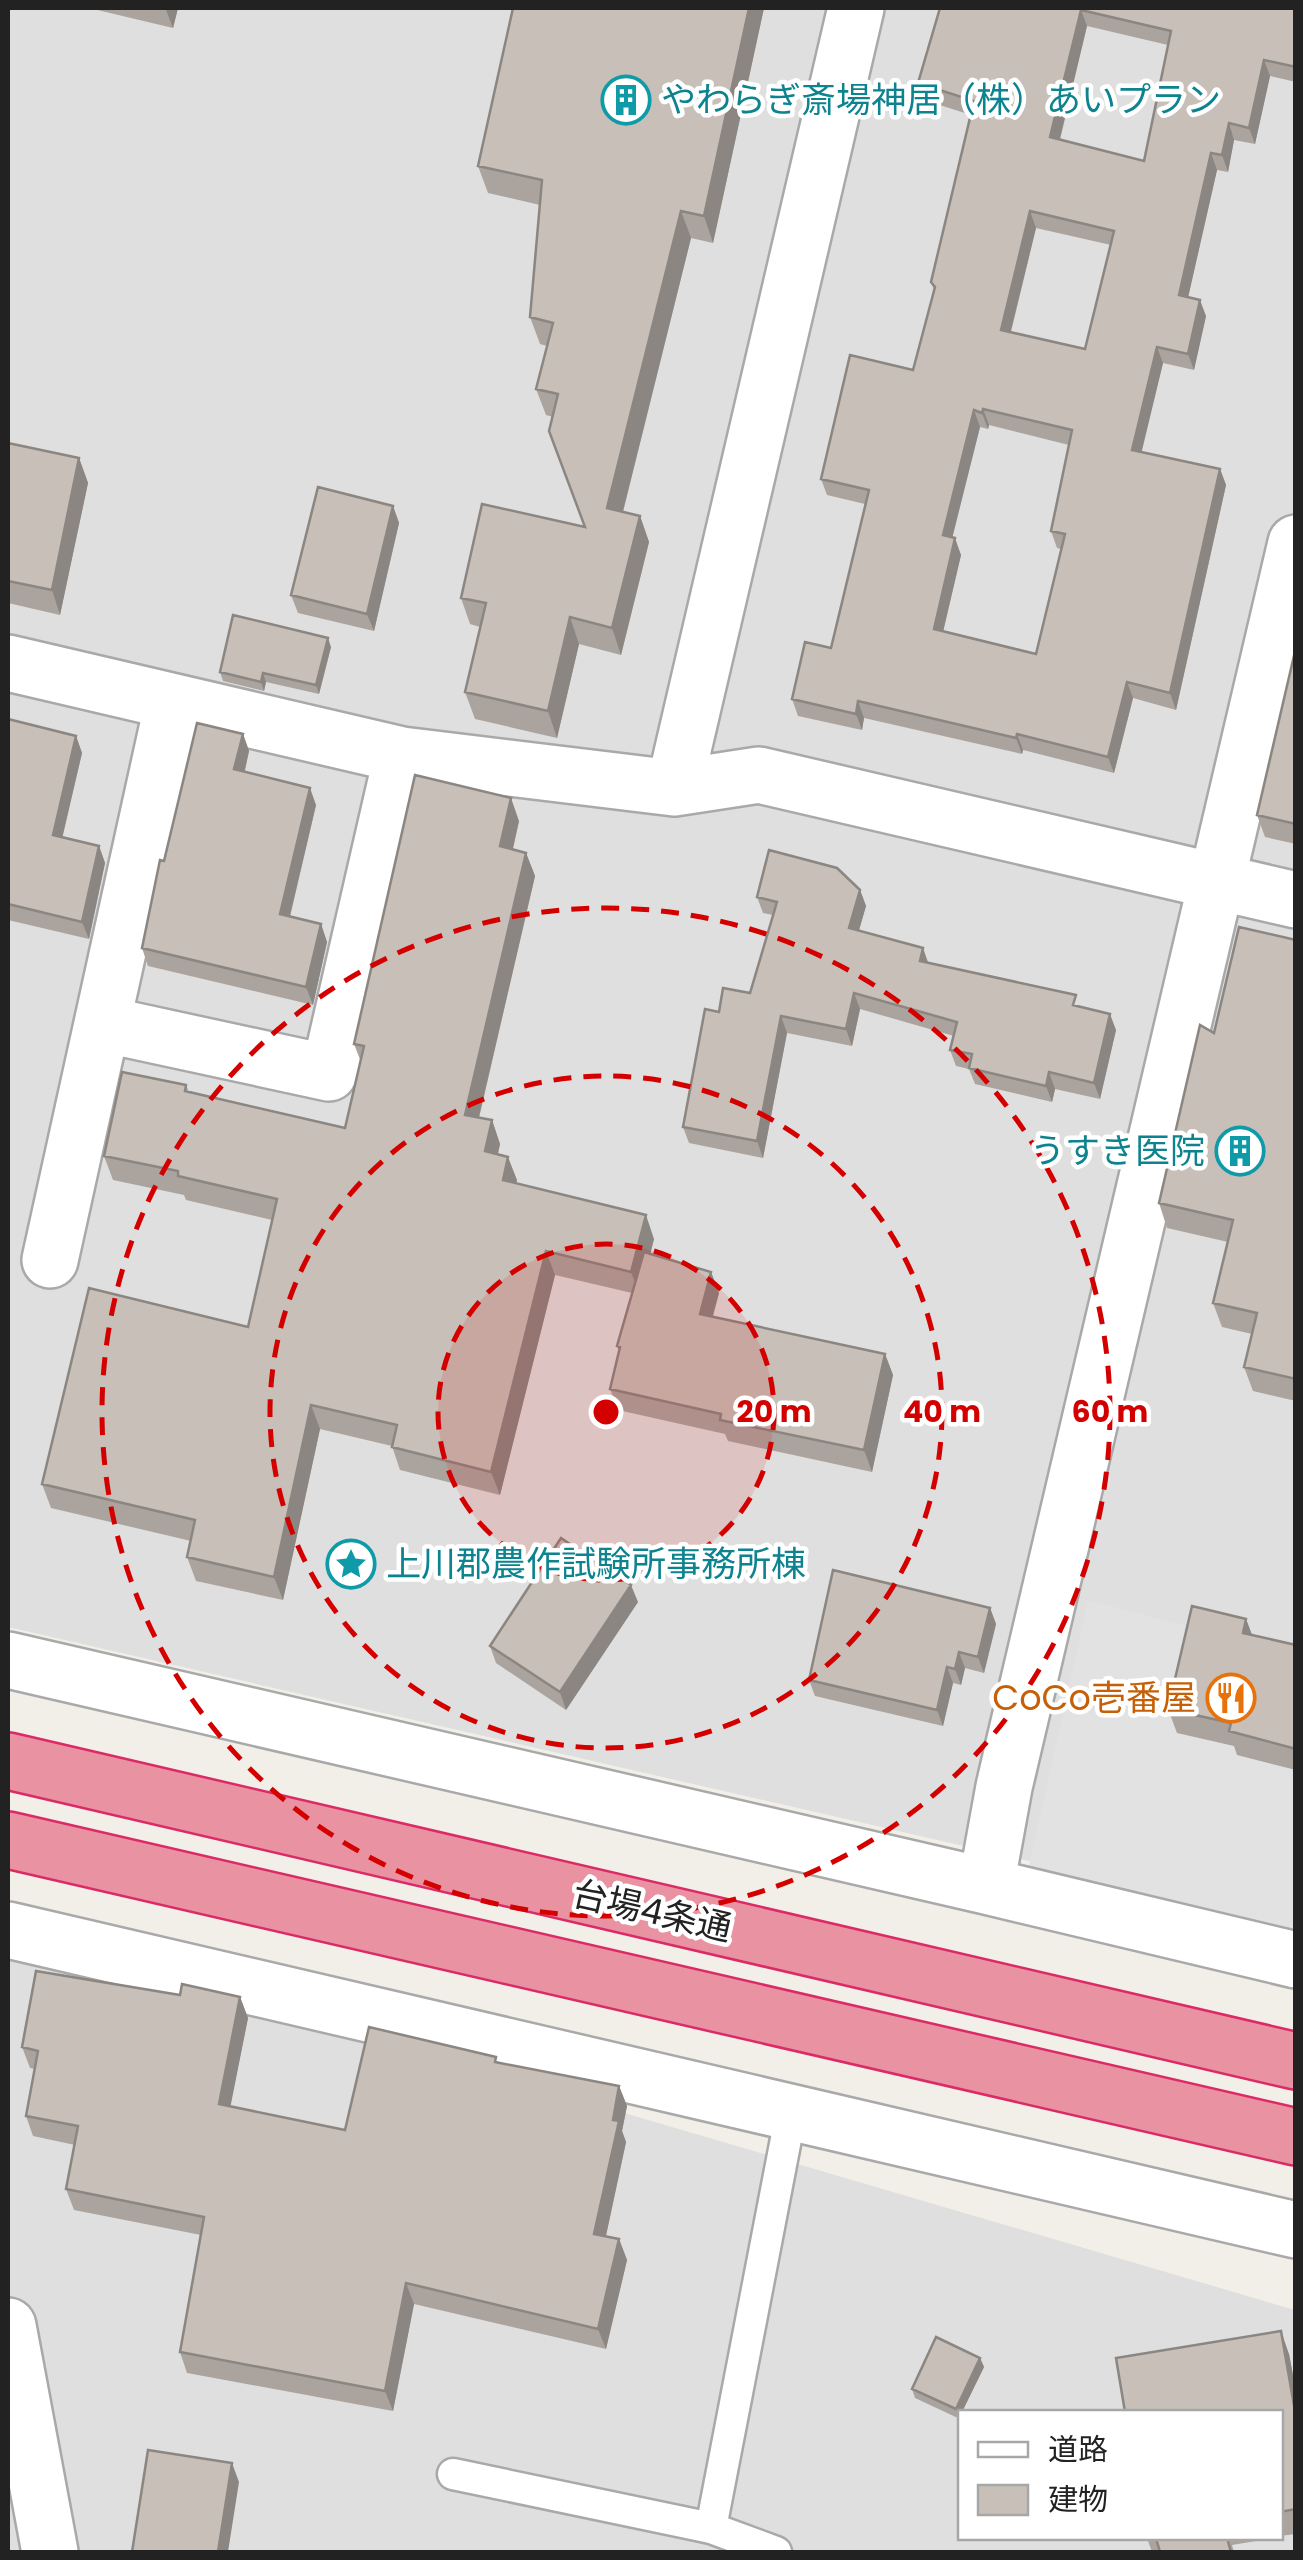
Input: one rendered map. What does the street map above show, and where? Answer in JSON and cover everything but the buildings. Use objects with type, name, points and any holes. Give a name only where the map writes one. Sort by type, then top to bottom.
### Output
[{"type":"highway","name":"台場4条通","points":[[8,1761],[1296,2061]]},
{"type":"highway","points":[[8,1840],[1296,2137]]},
{"type":"street","points":[[674,788],[856,8]]},
{"type":"street","points":[[986,1886],[1004,1787],[1296,542]]},
{"type":"street","points":[[8,663],[402,755],[674,788],[758,775],[1296,900]]},
{"type":"street","points":[[50,1260],[172,702]]},
{"type":"street","points":[[103,1024],[329,1073],[402,755]]},
{"type":"street","points":[[8,1660],[1296,1960]]},
{"type":"street","points":[[8,1930],[1296,2230]]},
{"type":"street","points":[[8,2326],[50,2552]]},
{"type":"lane","points":[[711,2528],[791,2113]]},
{"type":"lane","points":[[453,2474],[711,2528],[776,2552]]},
{"type":"shaded area","points":[[8,8],[1295,8],[1295,1922],[8,1627]]},
{"type":"shaded area","points":[[1088,1600],[1201,1630],[1240,1747],[1295,1770],[1295,1931],[1028,1871]]},
{"type":"shaded area","points":[[8,1932],[1295,2310],[1295,2552],[8,2552]]},
{"type":"place","name":"やわらぎ斎場神居（株）あいプラン","points":[[626,100]]},
{"type":"place","name":"うすき医院","points":[[1240,1151]]},
{"type":"place","name":"上川郡農作試験所事務所棟","points":[[351,1564]]},
{"type":"place","name":"CoCo壱番屋","points":[[1231,1698]]}]
